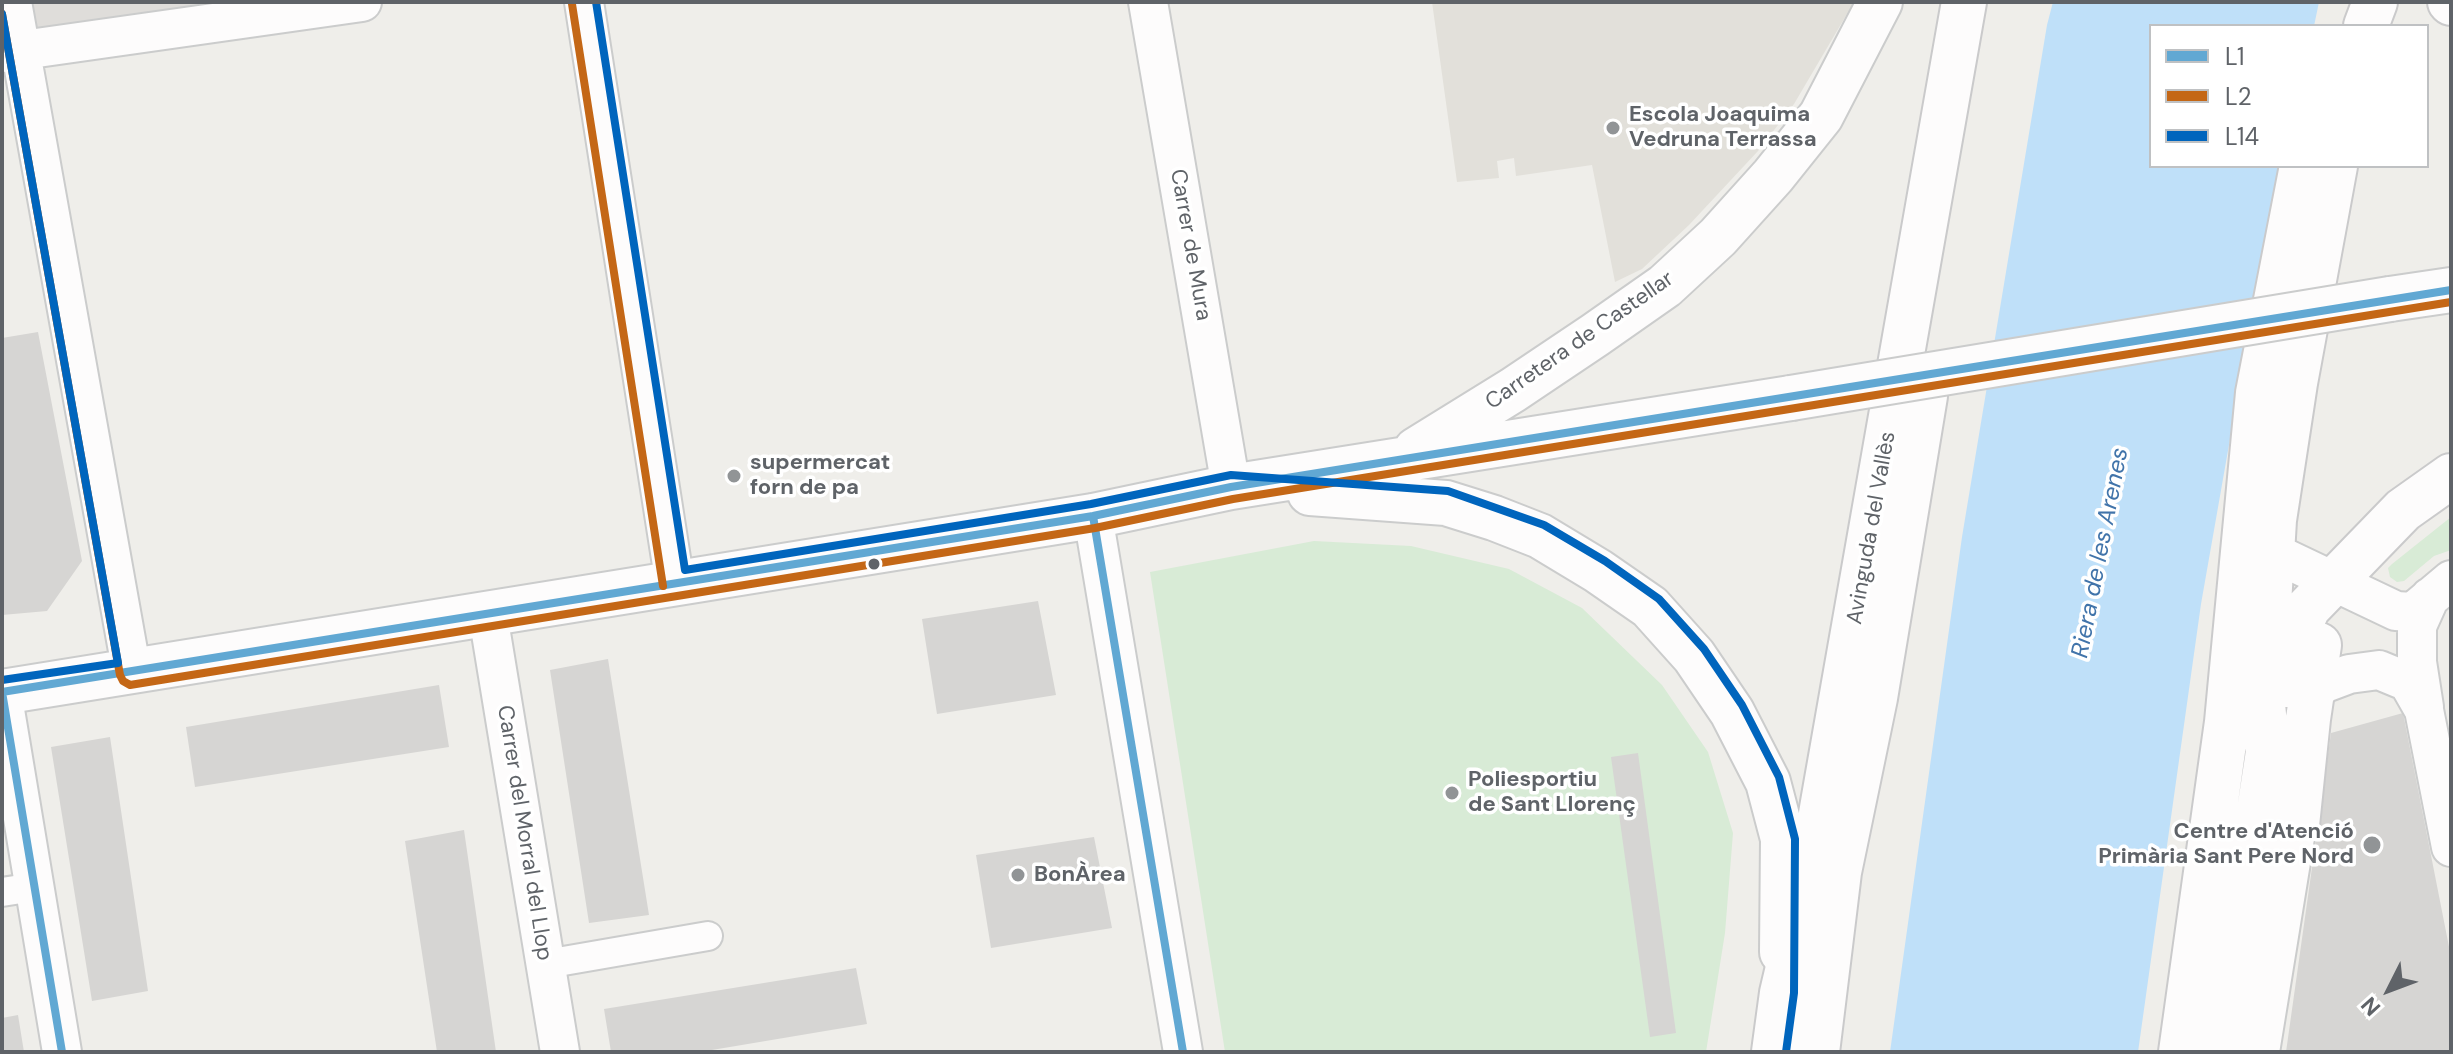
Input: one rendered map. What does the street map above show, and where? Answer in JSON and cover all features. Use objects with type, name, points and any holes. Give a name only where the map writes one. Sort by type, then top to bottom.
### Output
[{"type":"main road","name":"Carretera de Castellar","points":[[1396,462],[1595,335],[1665,286],[1718,237],[1821,116],[1880,2]]},
{"type":"main road","name":"Avinguda del Vallès","points":[[1774,1052],[1782,993],[1812,865],[1964,2]]},
{"type":"main road","name":"Avinguda del Vallès","points":[[1817,1052],[1839,872],[1875,698],[1915,468],[1950,229],[1994,2]]},
{"type":"main road","points":[[2338,24],[2344,2]]},
{"type":"main road","points":[[2367,24],[2375,2]]},
{"type":"main road","points":[[2181,1052],[2227,722],[2258,393],[2302,168]]},
{"type":"main road","points":[[2268,752],[2263,705],[2274,520],[2295,383],[2335,168]]},
{"type":"main road","name":"Carretera de Castellar","points":[[2,692],[1093,516],[1231,487],[2451,290]]},
{"type":"main road","points":[[2222,1052],[2268,752],[2281,722],[2297,632],[2308,608],[2403,510],[2451,476]]},
{"type":"main road","name":"Carretera de Castellar","points":[[1231,487],[1446,503],[1540,536],[1650,607],[1694,656],[1732,712],[1768,782],[1783,839],[1782,993]]},
{"type":"main road","points":[[2297,825],[2311,693],[2333,583]]},
{"type":"street","points":[[12,2],[11,51],[132,673]]},
{"type":"street","points":[[11,51],[362,2]]},
{"type":"street","points":[[584,2],[675,584]]},
{"type":"street","name":"Carrer de Mura","points":[[1148,2],[1231,487]]},
{"type":"street","points":[[1093,516],[1183,1052]]},
{"type":"street","points":[[2272,552],[2396,611],[2413,612],[2441,588]]},
{"type":"street","points":[[2441,588],[2417,626],[2417,662],[2424,710],[2447,806],[2451,847]]},
{"type":"street","name":"Carrer del Morral del Llop","points":[[488,615],[560,1052]]},
{"type":"street","points":[[2311,693],[2325,683],[2349,674],[2379,670],[2408,682],[2424,710]]},
{"type":"street","points":[[2,692],[18,890],[62,1052]]},
{"type":"street","points":[[2260,1052],[2297,825]]},
{"type":"street","points":[[546,964],[708,936]]},
{"type":"shaded area","points":[[2,2],[270,2],[2,46]]},
{"type":"shaded area","name":"Escola Joaquima Vedruna Terrassa","points":[[1432,2],[1854,2],[1794,104],[1758,151],[1689,225],[1642,269],[1615,282],[1592,165],[1516,176],[1514,158],[1497,161],[1499,178],[1457,182]]},
{"type":"green space","points":[[2451,517],[2451,550],[2434,556],[2404,581],[2397,582],[2390,577],[2388,568],[2392,564]]},
{"type":"green space","name":"Poliesportiu de Sant Llorenç","points":[[1314,541],[1411,546],[1509,569],[1582,608],[1662,685],[1708,752],[1733,833],[1725,933],[1706,1052],[1225,1052],[1150,572]]},
{"type":"water","name":"Riera de les Arenes","points":[[2053,2],[2319,2],[2314,24],[2149,24],[2149,168],[2280,168],[2271,206],[2201,604],[2138,1052],[1890,1052],[1962,537]]},
{"type":"building","points":[[38,332],[82,561],[47,611],[2,615],[2,338]]},
{"type":"building","points":[[1038,601],[1056,695],[937,714],[922,619]]},
{"type":"building","points":[[608,659],[649,915],[589,923],[550,670]]},
{"type":"building","points":[[439,685],[449,747],[195,787],[186,727]]},
{"type":"building","name":"Centre d'Atenció Primària Sant Pere Nord","points":[[2403,713],[2451,957],[2451,1052],[2286,1052],[2331,733]]},
{"type":"building","points":[[110,737],[148,991],[92,1001],[51,747]]},
{"type":"building","points":[[1638,753],[1676,1033],[1650,1037],[1611,757]]},
{"type":"building","points":[[464,830],[496,1052],[437,1052],[405,841]]},
{"type":"building","points":[[1094,837],[1112,928],[991,948],[976,855]]},
{"type":"building","points":[[856,968],[867,1024],[700,1052],[611,1052],[604,1009]]},
{"type":"building","points":[[18,1015],[24,1052],[2,1052],[2,1018]]},
{"type":"transit line","name":"L14","points":[[596,2],[685,570],[1091,504],[1231,475],[1448,491],[1544,525],[1605,561],[1659,599],[1704,649],[1742,705],[1779,777],[1795,839],[1794,993],[1786,1052]]},
{"type":"transit line","name":"L2","points":[[572,4],[663,586]]},
{"type":"transit line","name":"L2","points":[[2,14],[120,675],[130,685],[1095,528],[1233,499],[2451,302]]},
{"type":"transit line","name":"L14","points":[[2,14],[118,663],[2,680]]},
{"type":"transit line","name":"L1","points":[[2,692],[1093,516],[1231,487],[2451,290]]},
{"type":"transit line","name":"L1","points":[[1093,516],[1183,1052]]},
{"type":"transit line","name":"L1","points":[[2,692],[62,1052]]},
{"type":"place","name":"Escola Joaquima Vedruna Terrassa","points":[[1613,128]]},
{"type":"place","name":"supermercat forn de pa","points":[[734,476]]},
{"type":"place","name":"Poliesportiu de Sant Llorenç","points":[[1452,793]]},
{"type":"place","name":"Centre d'Atenció Primària Sant Pere Nord","points":[[2372,845]]},
{"type":"place","name":"BonÀrea","points":[[1018,875]]}]
